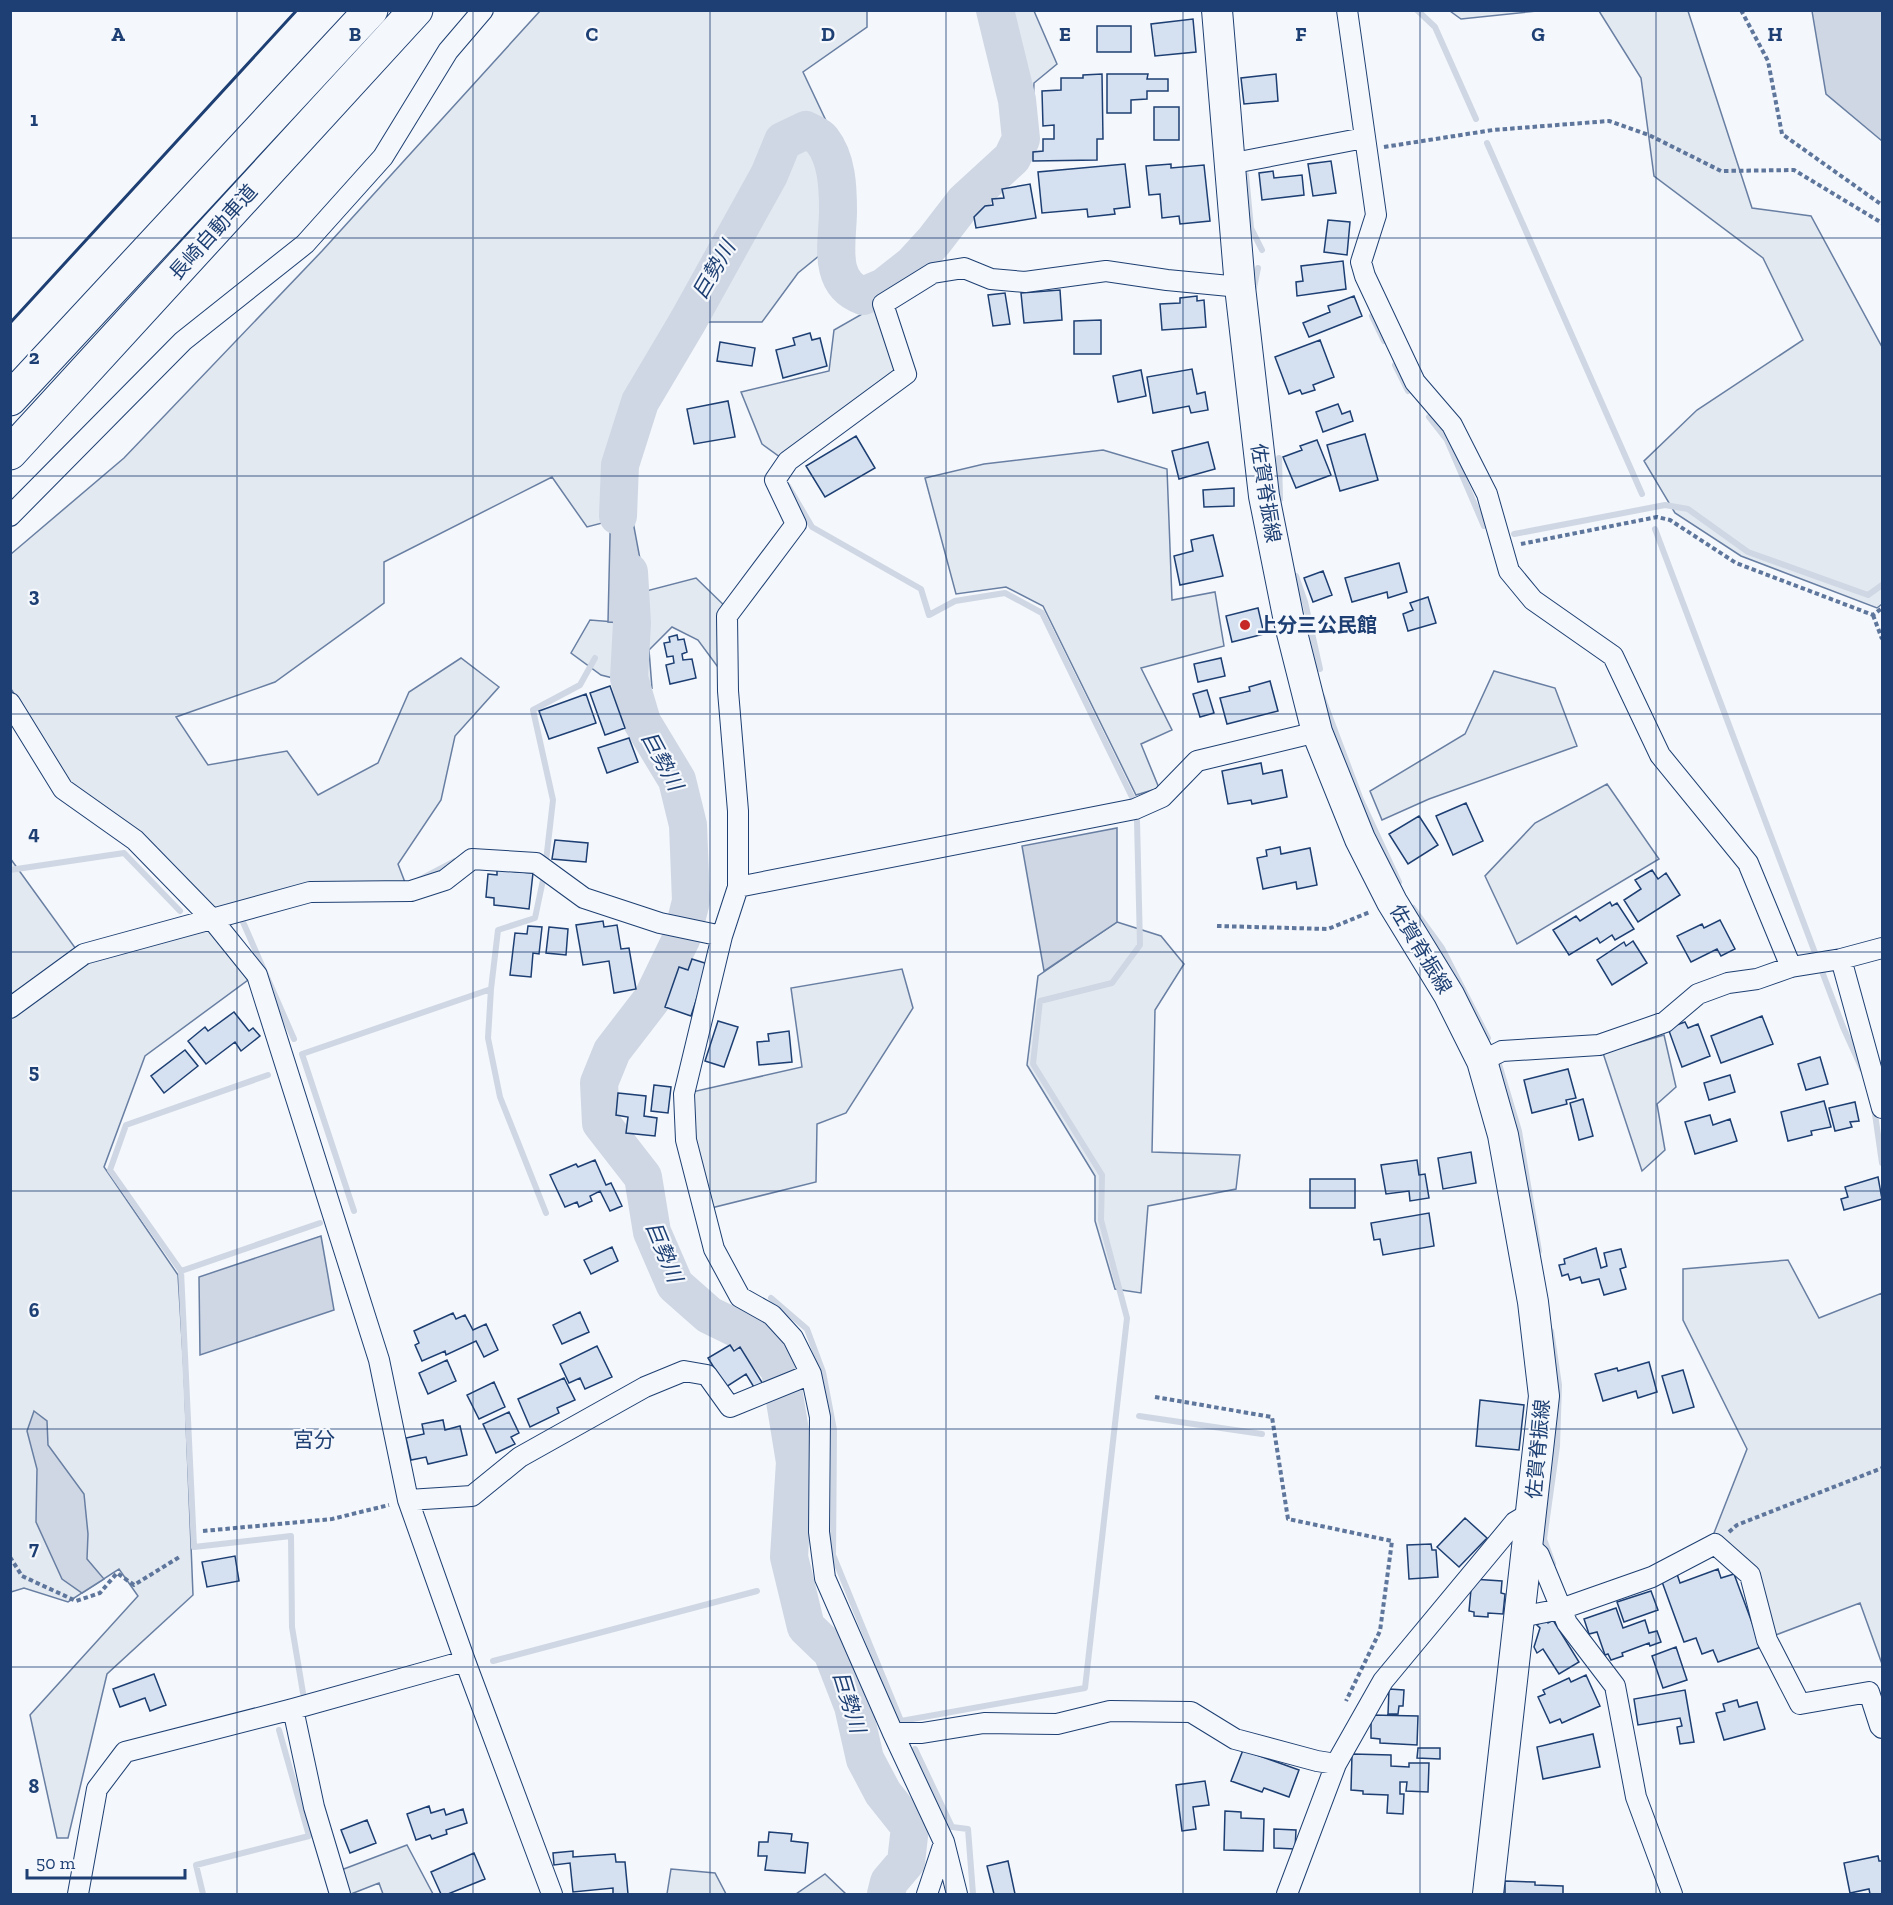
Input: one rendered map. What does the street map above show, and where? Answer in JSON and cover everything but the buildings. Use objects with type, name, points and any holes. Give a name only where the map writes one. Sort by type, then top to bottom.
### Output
[{"type":"highway","name":"長崎自動車道","points":[[10,399],[370,10]]},
{"type":"highway","name":"長崎自動車道","points":[[10,453],[416,10]]},
{"type":"main road","name":"佐賀脊振線","points":[[1217,10],[1240,287],[1264,496],[1289,621],[1317,732],[1360,839],[1392,902],[1449,995],[1482,1061],[1505,1146],[1533,1302],[1544,1396],[1488,1894]]},
{"type":"street","points":[[10,516],[183,341],[305,244],[383,157],[448,51],[483,10]]},
{"type":"street","points":[[1347,10],[1376,215],[1361,262],[1365,276],[1415,382],[1452,426],[1482,484],[1509,571],[1533,600],[1613,656],[1660,755],[1748,863],[1800,966]]},
{"type":"street","points":[[1229,164],[1365,144]]},
{"type":"street","points":[[957,1894],[944,1842],[825,1578],[819,1532],[820,1417],[811,1374],[793,1338],[772,1315],[740,1297],[714,1249],[686,1140],[684,1094],[715,935],[738,887],[738,811],[728,691],[727,616],[796,524],[775,480],[788,460],[906,374],[883,304],[933,273],[964,268],[991,279],[1025,282],[1106,271],[1240,287]]},
{"type":"street","points":[[10,702],[63,789],[135,840],[211,918],[257,975],[380,1360],[408,1500],[552,1894]]},
{"type":"street","points":[[738,887],[1135,809],[1162,797],[1197,761],[1317,732]]},
{"type":"street","points":[[10,1008],[84,954],[310,892],[411,891],[445,880],[472,859],[536,863],[584,898],[660,923],[715,935]]},
{"type":"street","points":[[1482,1061],[1502,1051],[1599,1045],[1665,1022],[1698,994],[1728,983],[1757,979],[1800,966],[1837,960],[1882,948]]},
{"type":"street","points":[[1837,960],[1882,1108]]},
{"type":"street","points":[[408,1500],[472,1496],[520,1457],[645,1387],[684,1371],[707,1375],[730,1407],[811,1374]]},
{"type":"street","points":[[1287,1894],[1336,1764],[1383,1681],[1515,1522],[1532,1512]]},
{"type":"street","points":[[1520,1617],[1561,1609],[1652,1577],[1715,1544],[1750,1575],[1767,1640],[1800,1704],[1869,1692],[1882,1728]]},
{"type":"street","points":[[1528,1545],[1539,1555],[1567,1623],[1614,1686],[1636,1797],[1672,1894]]},
{"type":"street","points":[[78,1894],[97,1789],[125,1752],[293,1709],[465,1661]]},
{"type":"street","points":[[293,1709],[314,1808],[340,1894]]},
{"type":"street","points":[[893,1733],[922,1733],[984,1723],[1057,1724],[1110,1711],[1191,1712],[1235,1738],[1317,1761],[1336,1764]]},
{"type":"street","points":[[927,1894],[944,1842]]},
{"type":"path","points":[[1741,10],[1768,62],[1782,134],[1882,205]]},
{"type":"path","points":[[1365,144],[1493,130],[1609,121],[1649,135],[1721,171],[1794,170],[1882,223]]},
{"type":"path","points":[[1503,548],[1657,517],[1670,520],[1736,563],[1873,615],[1882,639]]},
{"type":"path","points":[[1873,615],[1882,608]]},
{"type":"path","points":[[1217,926],[1328,929],[1392,902]]},
{"type":"path","points":[[1155,1397],[1272,1417],[1288,1519],[1392,1541],[1380,1631],[1341,1712]]},
{"type":"path","points":[[1715,1544],[1737,1525],[1882,1468]]},
{"type":"path","points":[[203,1531],[332,1519],[408,1500]]},
{"type":"path","points":[[10,1557],[22,1576],[76,1601],[100,1593],[117,1573],[134,1585],[181,1556]]},
{"type":"shaded area","points":[[540,11],[867,11],[867,27],[803,72],[846,163],[852,229],[798,273],[762,322],[696,322],[648,403],[637,441],[620,465],[611,493],[610,521],[587,527],[552,477],[384,562],[384,603],[275,682],[176,717],[208,765],[287,751],[318,795],[378,763],[409,692],[461,658],[499,687],[455,736],[441,800],[398,864],[411,898],[304,901],[214,912],[66,782],[11,689],[11,554],[124,458],[322,251]]},
{"type":"shaded area","points":[[977,11],[1034,11],[1057,64],[1034,83],[1032,130],[1003,114],[984,25]]},
{"type":"shaded area","points":[[1450,11],[1537,11],[1461,19]]},
{"type":"shaded area","points":[[1599,11],[1688,11],[1752,208],[1811,216],[1882,347],[1882,604],[1877,608],[1741,556],[1675,513],[1644,461],[1697,410],[1803,340],[1763,258],[1654,176],[1641,78]]},
{"type":"shaded area","points":[[1812,11],[1882,11],[1882,141],[1826,94]]},
{"type":"shaded area","points":[[876,306],[899,376],[780,457],[762,444],[741,392],[829,371],[834,330]]},
{"type":"shaded area","points":[[1103,450],[1167,469],[1172,600],[1215,592],[1224,646],[1141,668],[1172,730],[1141,744],[1159,788],[1136,795],[1043,606],[1006,587],[956,594],[925,478],[984,464]]},
{"type":"shaded area","points":[[620,465],[646,591],[640,624],[608,622],[611,493]]},
{"type":"shaded area","points":[[696,578],[733,614],[734,689],[698,640],[672,627],[649,650],[652,688],[601,675],[571,653],[590,620],[640,624],[646,591]]},
{"type":"shaded area","points":[[1494,671],[1555,688],[1577,746],[1429,799],[1382,820],[1370,791],[1465,734]]},
{"type":"shaded area","points":[[1607,784],[1659,859],[1517,944],[1485,876],[1535,823]]},
{"type":"shaded area","points":[[1117,828],[1117,922],[1044,971],[1022,846]]},
{"type":"shaded area","points":[[10,858],[86,963],[213,927],[248,980],[145,1056],[104,1167],[178,1275],[193,1595],[107,1674],[68,1838],[57,1838],[30,1715],[138,1596],[119,1569],[68,1602],[24,1588],[11,1592]]},
{"type":"shaded area","points":[[1117,922],[1161,936],[1184,964],[1155,1010],[1152,1152],[1240,1155],[1236,1189],[1148,1206],[1141,1293],[1115,1289],[1095,1221],[1095,1176],[1027,1065],[1038,976]]},
{"type":"shaded area","points":[[902,969],[913,1008],[846,1113],[817,1124],[816,1182],[711,1208],[693,1138],[692,1092],[802,1067],[791,988]]},
{"type":"shaded area","points":[[1664,1035],[1676,1087],[1657,1104],[1665,1150],[1642,1171],[1603,1053]]},
{"type":"shaded area","points":[[321,1236],[334,1310],[200,1355],[199,1277]]},
{"type":"shaded area","points":[[1788,1260],[1819,1318],[1882,1293],[1882,1664],[1860,1603],[1773,1636],[1756,1572],[1714,1533],[1747,1449],[1683,1320],[1683,1269]]},
{"type":"shaded area","points":[[34,1411],[47,1421],[48,1445],[84,1494],[88,1534],[87,1559],[104,1579],[82,1593],[62,1579],[36,1522],[37,1469],[27,1431]]},
{"type":"shaded area","points":[[407,1845],[433,1894],[383,1894],[379,1883],[351,1894],[334,1894],[328,1875]]},
{"type":"shaded area","points":[[671,1869],[715,1873],[726,1894],[667,1894]]},
{"type":"shaded area","points":[[825,1874],[846,1894],[796,1894]]},
{"type":"waterway","name":"巨勢川","points":[[618,516],[620,465],[640,402],[769,175],[783,141],[806,130],[820,138],[827,148],[834,164],[837,183],[836,247],[839,271],[843,281],[851,290],[863,296],[884,287],[912,265],[964,202],[1012,158],[1021,139],[1017,100],[995,10]]},
{"type":"waterway","points":[[1417,10],[1435,27],[1476,119]]},
{"type":"waterway","points":[[1487,143],[1642,494]]},
{"type":"waterway","points":[[1246,175],[1251,228],[1262,250]]},
{"type":"waterway","points":[[1254,288],[1258,268]]},
{"type":"waterway","points":[[1372,316],[1384,341]]},
{"type":"waterway","points":[[1395,365],[1408,391]]},
{"type":"waterway","points":[[1429,417],[1447,440],[1484,526]]},
{"type":"waterway","points":[[1279,458],[1280,499]]},
{"type":"waterway","points":[[788,486],[812,527],[921,589],[929,615],[955,601],[1005,593],[1042,613],[1132,797]]},
{"type":"waterway","points":[[1514,534],[1665,505],[1688,509],[1748,552],[1868,595],[1882,585]]},
{"type":"waterway","points":[[1655,529],[1843,1027],[1862,1069]]},
{"type":"waterway","name":"巨勢川","points":[[629,572],[632,623],[629,678],[642,722],[677,780],[688,825],[691,901],[682,937],[652,999],[612,1051],[599,1083],[601,1123],[643,1177],[652,1232],[675,1285],[709,1315],[754,1337],[780,1370],[795,1462],[789,1557],[806,1627],[832,1652],[853,1706],[865,1759],[883,1793],[910,1827],[906,1862],[889,1882],[886,1894]]},
{"type":"waterway","points":[[1296,576],[1305,602],[1320,669]]},
{"type":"waterway","points":[[546,861],[553,800],[533,710],[580,685],[595,658]]},
{"type":"waterway","points":[[1322,696],[1361,800],[1399,882]]},
{"type":"waterway","points":[[771,1298],[807,1329],[823,1372],[834,1430],[833,1555],[901,1721],[1085,1688],[1127,1318],[1101,1220],[1102,1175],[1033,1064],[1040,1001],[1112,983],[1140,945],[1137,821]]},
{"type":"waterway","points":[[10,870],[124,853],[180,911]]},
{"type":"waterway","points":[[419,880],[455,861]]},
{"type":"waterway","points":[[354,1211],[302,1054],[491,989],[498,930],[535,918],[543,880]]},
{"type":"waterway","points":[[1413,908],[1442,948],[1488,1038]]},
{"type":"waterway","points":[[243,922],[294,1039]]},
{"type":"waterway","points":[[491,989],[488,1038],[500,1097],[546,1213]]},
{"type":"waterway","points":[[1499,1064],[1519,1131],[1539,1251]]},
{"type":"waterway","points":[[268,1075],[126,1125],[110,1170],[181,1271],[194,1547],[291,1536],[292,1627],[303,1693]]},
{"type":"waterway","points":[[1874,1107],[1882,1163]]},
{"type":"waterway","points":[[181,1271],[320,1223]]},
{"type":"waterway","points":[[1551,1331],[1559,1385],[1557,1446],[1544,1539],[1553,1564]]},
{"type":"waterway","points":[[1139,1416],[1262,1434]]},
{"type":"waterway","points":[[493,1661],[757,1591]]},
{"type":"waterway","points":[[203,1894],[196,1865],[309,1836],[279,1730]]},
{"type":"waterway","points":[[915,1749],[952,1827],[968,1829],[973,1894]]},
{"type":"wall","points":[[10,323],[297,10]]},
{"type":"place","name":"上分三公民館","points":[[1245,625]]},
{"type":"district","name":"宮分","points":[[314,1440]]}]
